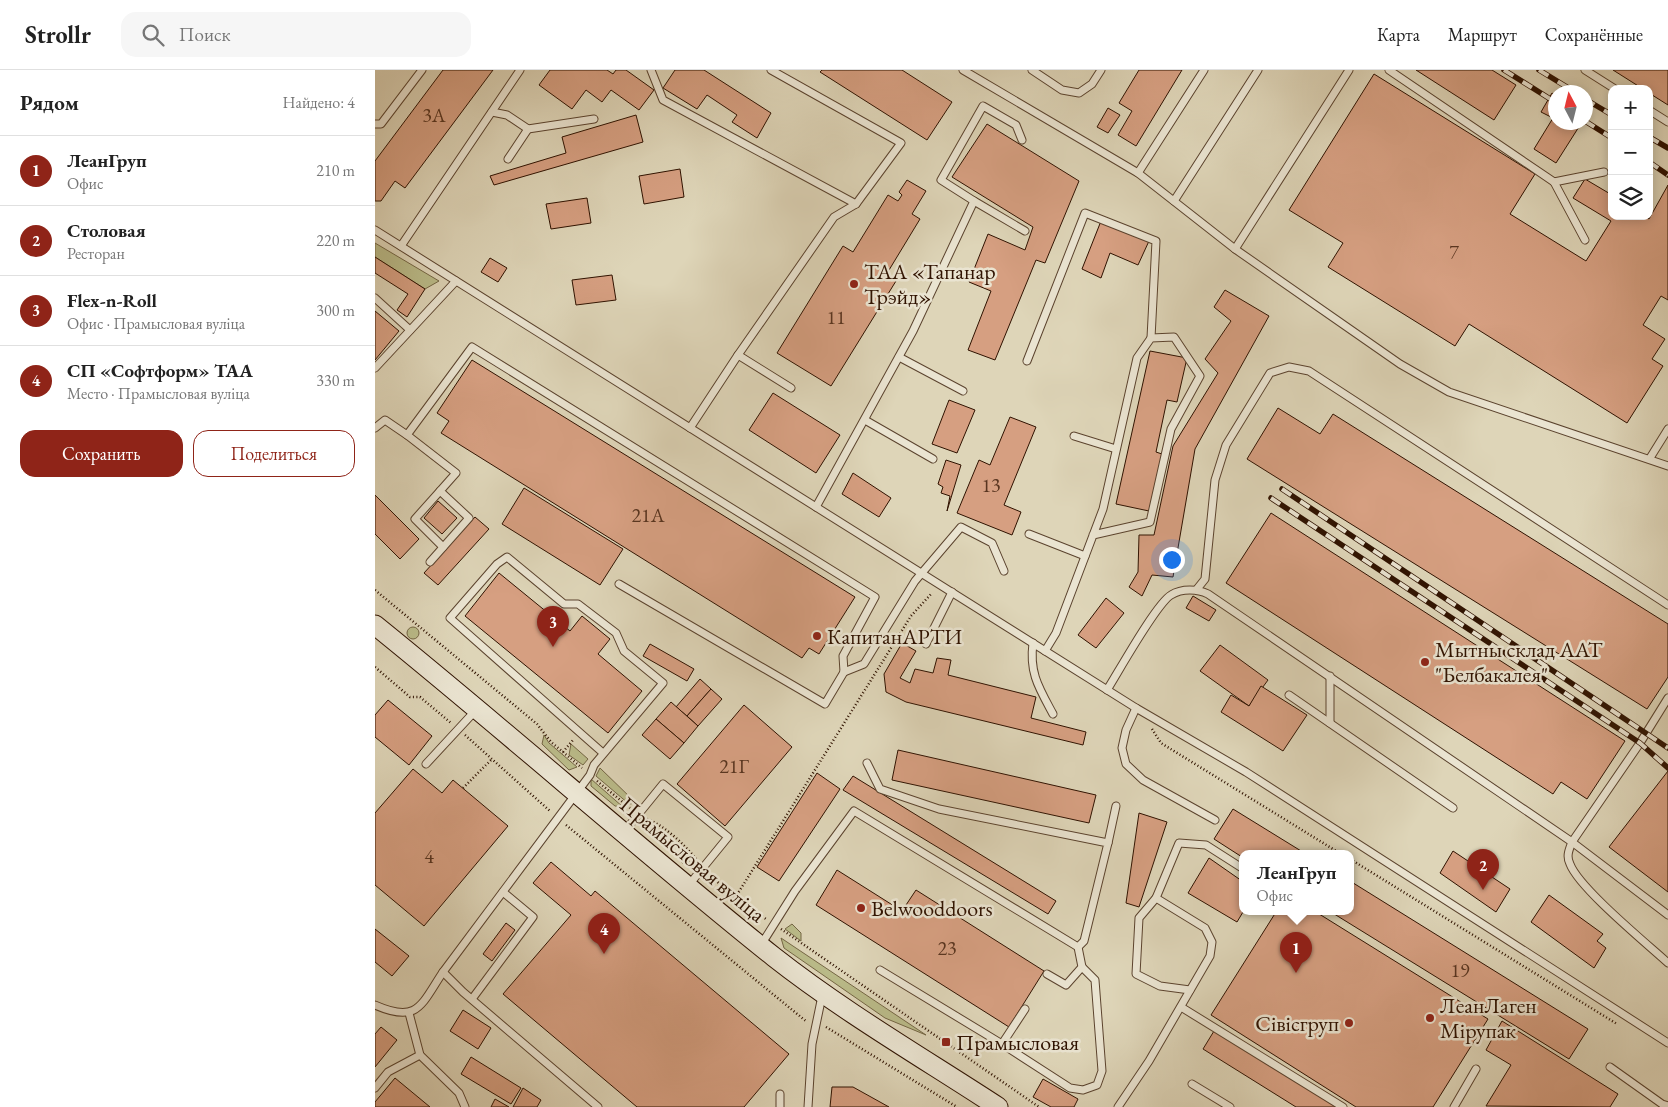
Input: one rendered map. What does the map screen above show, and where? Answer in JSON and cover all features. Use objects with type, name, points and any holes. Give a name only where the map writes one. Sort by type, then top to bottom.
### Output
[{"type":"main road","name":"Прамысловая вуліца","points":[[375,625],[478,708],[688,887],[823,993],[998,1107]]},
{"type":"lane","points":[[375,124],[381,124],[422,70]]},
{"type":"lane","points":[[401,246],[520,70]]},
{"type":"lane","points":[[651,70],[663,100],[856,204]]},
{"type":"lane","points":[[691,428],[738,354],[834,216],[856,204],[901,143],[771,70]]},
{"type":"lane","points":[[963,70],[1138,173],[1235,249],[1400,364],[1449,392],[1650,458],[1668,466]]},
{"type":"lane","points":[[1031,70],[1062,90],[1079,92],[1093,84],[1101,70]]},
{"type":"lane","points":[[1138,173],[1204,70]]},
{"type":"lane","points":[[1174,201],[1258,70]]},
{"type":"lane","points":[[1235,249],[1349,70]]},
{"type":"lane","points":[[1389,70],[1553,182],[1585,240]]},
{"type":"lane","points":[[1585,70],[1609,85]]},
{"type":"lane","points":[[1022,140],[1016,125],[983,106],[941,180],[974,202],[1025,231]]},
{"type":"lane","points":[[492,112],[507,115],[529,129],[594,119]]},
{"type":"lane","points":[[1653,113],[1668,122]]},
{"type":"lane","points":[[508,159],[529,129]]},
{"type":"lane","points":[[1553,182],[1604,172]]},
{"type":"lane","points":[[816,507],[899,357],[974,202]]},
{"type":"lane","points":[[1027,361],[1085,213],[1156,241],[1151,338],[1137,358],[1103,510],[1055,633],[1045,651]]},
{"type":"lane","points":[[375,230],[1107,690],[1246,772],[1668,1043]]},
{"type":"lane","points":[[375,368],[456,281]]},
{"type":"lane","points":[[375,298],[410,330]]},
{"type":"lane","points":[[1093,535],[1150,522],[1171,429],[1200,376],[1174,337],[1151,338]]},
{"type":"lane","points":[[407,435],[472,347],[875,597],[843,656],[844,672],[825,704],[619,584]]},
{"type":"lane","points":[[738,354],[791,388]]},
{"type":"lane","points":[[899,357],[963,392]]},
{"type":"lane","points":[[1197,589],[1205,579],[1215,480],[1226,445],[1270,373],[1289,367],[1309,371],[1668,605]]},
{"type":"lane","points":[[375,428],[385,420],[456,474],[415,519],[443,547]]},
{"type":"lane","points":[[865,420],[933,459]]},
{"type":"lane","points":[[1650,458],[1668,429]]},
{"type":"lane","points":[[1074,436],[1116,448]]},
{"type":"lane","points":[[430,562],[469,518],[440,491]]},
{"type":"lane","points":[[844,672],[864,664],[921,573],[961,527],[992,543],[1004,571]]},
{"type":"lane","points":[[1029,534],[1085,556]]},
{"type":"lane","points":[[375,1005],[390,1012],[409,1013],[421,1006],[443,972],[590,775],[594,765],[663,683],[624,651],[617,633],[578,604],[564,604],[507,557],[497,564],[450,618],[603,753]]},
{"type":"lane","points":[[1107,690],[1159,608],[1172,594],[1197,589],[1208,594],[1330,676],[1572,842],[1668,916]]},
{"type":"lane","points":[[926,644],[952,592]]},
{"type":"lane","points":[[1033,643],[1030,662],[1036,683],[1053,714]]},
{"type":"lane","points":[[1330,676],[1330,723]]},
{"type":"lane","points":[[1289,695],[1453,808]]},
{"type":"lane","points":[[1668,698],[1572,842],[1567,855],[1570,865],[1587,888],[1668,963]]},
{"type":"lane","points":[[427,764],[478,708]]},
{"type":"lane","points":[[1136,708],[1126,730],[1122,748],[1126,764],[1143,780],[1215,820]]},
{"type":"lane","points":[[867,763],[880,789],[931,806],[1108,843]]},
{"type":"lane","points":[[624,832],[663,784],[728,837],[688,887]]},
{"type":"lane","points":[[881,970],[1002,1044],[1069,1088],[1083,1090],[1097,1084],[1102,1071],[1095,980],[1081,967],[1078,948],[1084,941],[1116,806]]},
{"type":"lane","points":[[761,945],[795,891],[854,811],[1078,948]]},
{"type":"lane","points":[[1190,990],[1160,986],[1136,974],[1139,918],[1156,898],[1179,842],[1206,845],[1239,866]]},
{"type":"lane","points":[[472,999],[533,917],[503,892]]},
{"type":"lane","points":[[1118,1107],[1210,956],[1212,942],[1205,928],[1156,898]]},
{"type":"lane","points":[[1047,974],[1066,985],[1081,967]]},
{"type":"lane","points":[[443,972],[598,1107]]},
{"type":"lane","points":[[809,1107],[812,1044],[823,993]]},
{"type":"lane","points":[[1181,1006],[1343,1107]]},
{"type":"lane","points":[[1002,1044],[1025,1009]]},
{"type":"lane","points":[[409,1013],[420,1055],[459,1093],[465,1107]]},
{"type":"lane","points":[[375,1088],[388,1072],[420,1055]]},
{"type":"lane","points":[[1610,1067],[1662,1104],[1668,1106]]},
{"type":"lane","points":[[1454,1107],[1475,1069]]},
{"type":"lane","points":[[1192,1084],[1229,1107]]},
{"type":"lane","points":[[780,1094],[780,1107]]},
{"type":"path","points":[[735,898],[911,616],[942,586]]},
{"type":"path","points":[[375,667],[410,697],[419,697],[459,729],[557,818],[803,1022],[832,1029],[957,1107]]},
{"type":"path","points":[[1153,718],[1151,727],[1161,743],[1335,850]]},
{"type":"path","points":[[563,752],[580,733]]},
{"type":"path","points":[[463,788],[492,759]]},
{"type":"path","points":[[1354,861],[1617,1024]]},
{"type":"green space","points":[[375,243],[439,281],[425,289],[375,257]]},
{"type":"green space","points":[[411,627],[415,627],[419,633],[415,639],[411,639],[407,635],[407,631]]},
{"type":"green space","points":[[544,735],[549,743],[577,767],[569,770],[542,744]]},
{"type":"green space","points":[[571,744],[588,759],[583,765],[569,755]]},
{"type":"green space","points":[[600,768],[637,803],[629,804],[596,776]]},
{"type":"green space","points":[[591,779],[623,807],[615,806],[591,786]]},
{"type":"green space","points":[[682,848],[691,863],[682,863],[675,856]]},
{"type":"green space","points":[[792,924],[801,933],[801,941],[785,929]]},
{"type":"green space","points":[[781,938],[926,1035],[885,1018],[784,948]]},
{"type":"building","points":[[443,70],[493,70],[405,188],[395,181],[381,201],[375,201],[375,161]]},
{"type":"building","points":[[550,70],[607,70],[613,74],[616,70],[626,70],[654,90],[639,110],[611,90],[602,102],[586,90],[572,109],[539,85]]},
{"type":"building","points":[[675,70],[704,70],[771,113],[757,138],[732,122],[737,115],[707,95],[697,109],[663,88]]},
{"type":"building","points":[[822,70],[902,70],[952,102],[927,140],[820,72]]},
{"type":"building","points":[[1139,70],[1182,70],[1136,146],[1118,135],[1132,111],[1119,103]]},
{"type":"building","points":[[1416,70],[1492,70],[1516,85],[1494,120]]},
{"type":"building","points":[[1613,70],[1668,70],[1668,105],[1653,96],[1653,85],[1637,85]]},
{"type":"building","points":[[1374,74],[1535,174],[1510,214],[1586,261],[1611,221],[1609,220],[1653,220],[1653,212],[1668,185],[1668,300],[1661,296],[1643,325],[1665,339],[1652,359],[1663,366],[1627,423],[1469,324],[1455,346],[1328,267],[1343,243],[1289,210]]},
{"type":"building","points":[[1548,100],[1548,116],[1541,112]]},
{"type":"building","points":[[1108,108],[1120,115],[1108,133],[1097,127]]},
{"type":"building","points":[[636,115],[643,142],[494,185],[490,176],[566,153],[562,137]]},
{"type":"building","points":[[987,124],[1079,181],[1045,263],[1036,260],[995,360],[968,350],[991,291],[969,282],[988,234],[1025,250],[1033,227],[952,177]]},
{"type":"building","points":[[1548,126],[1548,130],[1577,130],[1556,163],[1534,149]]},
{"type":"building","points":[[680,169],[684,197],[644,204],[639,176]]},
{"type":"building","points":[[1585,179],[1608,193],[1608,219],[1573,198]]},
{"type":"building","points":[[907,180],[926,191],[912,214],[920,219],[886,275],[896,281],[831,386],[777,353],[843,246],[853,252],[888,195],[898,201],[902,195],[899,192]]},
{"type":"building","points":[[587,198],[591,223],[551,229],[546,204]]},
{"type":"building","points":[[1101,221],[1149,241],[1138,265],[1110,253],[1101,278],[1082,269]]},
{"type":"building","points":[[375,257],[425,289],[407,317],[397,310],[408,294],[375,273]]},
{"type":"building","points":[[490,258],[507,268],[498,282],[481,272]]},
{"type":"building","points":[[612,275],[616,300],[576,305],[572,280]]},
{"type":"building","points":[[1225,290],[1269,316],[1195,449],[1173,577],[1152,575],[1142,596],[1129,587],[1138,572],[1139,535],[1154,535],[1173,446],[1218,373],[1205,359],[1231,321],[1214,307]]},
{"type":"building","points":[[375,311],[399,331],[375,360]]},
{"type":"building","points":[[1150,351],[1187,358],[1177,402],[1167,400],[1156,452],[1162,454],[1149,511],[1116,504]]},
{"type":"building","points":[[472,360],[855,597],[819,654],[809,648],[802,658],[441,433],[449,421],[437,413]]},
{"type":"building","points":[[773,393],[840,435],[816,473],[749,430]]},
{"type":"building","points":[[949,400],[975,410],[957,453],[932,444]]},
{"type":"building","points":[[1278,408],[1320,434],[1333,414],[1668,624],[1668,677],[1647,709],[1247,459]]},
{"type":"building","points":[[1010,417],[1036,427],[1004,505],[1021,512],[1012,535],[957,513],[979,460],[990,465]]},
{"type":"building","points":[[946,460],[961,465],[947,511],[950,496],[941,493],[943,487],[938,484]]},
{"type":"building","points":[[853,473],[891,498],[879,517],[842,494]]},
{"type":"building","points":[[524,488],[623,549],[600,585],[502,524]]},
{"type":"building","points":[[375,495],[419,539],[400,559],[375,534]]},
{"type":"building","points":[[438,501],[457,518],[442,534],[424,518]]},
{"type":"building","name":"Мытны склад ААТ \"Белбакалея\"","points":[[1271,513],[1625,741],[1587,799],[1561,782],[1553,794],[1226,583]]},
{"type":"building","points":[[475,517],[489,529],[438,585],[424,573]]},
{"type":"building","points":[[499,573],[570,631],[582,616],[610,639],[598,654],[642,691],[608,733],[465,616]]},
{"type":"building","points":[[1193,596],[1216,610],[1209,621],[1186,608]]},
{"type":"building","points":[[1106,598],[1124,613],[1096,648],[1078,635]]},
{"type":"building","points":[[902,643],[916,651],[900,678],[910,683],[915,669],[933,673],[937,658],[951,660],[948,675],[1036,697],[1031,718],[1086,732],[1083,745],[906,702],[886,692],[884,674]]},
{"type":"building","points":[[650,644],[694,669],[687,681],[643,656]]},
{"type":"building","points":[[1220,645],[1268,680],[1249,706],[1200,671]]},
{"type":"building","points":[[700,679],[711,689],[687,716],[676,707]]},
{"type":"building","points":[[1261,686],[1307,715],[1283,751],[1221,712],[1231,695],[1249,706]]},
{"type":"building","points":[[711,689],[722,699],[698,726],[687,716]]},
{"type":"building","points":[[388,700],[432,736],[409,765],[375,737],[375,715]]},
{"type":"building","points":[[671,702],[698,726],[684,743],[656,719]]},
{"type":"building","points":[[744,705],[792,747],[725,826],[677,784]]},
{"type":"building","points":[[656,719],[684,743],[670,759],[642,735]]},
{"type":"building","points":[[898,750],[1096,795],[1089,823],[892,780]]},
{"type":"building","points":[[413,769],[442,793],[453,780],[508,826],[424,926],[375,885],[375,813]]},
{"type":"building","points":[[1668,771],[1668,892],[1609,847]]},
{"type":"building","points":[[817,773],[840,789],[779,881],[757,867]]},
{"type":"building","points":[[853,776],[1056,901],[1048,914],[843,790]]},
{"type":"building","points":[[1233,809],[1300,850],[1239,850],[1239,855],[1214,839]]},
{"type":"building","points":[[1139,813],[1167,822],[1139,907],[1126,903]]},
{"type":"building","points":[[1453,851],[1510,889],[1496,912],[1440,873]]},
{"type":"building","points":[[1209,858],[1239,879],[1239,915],[1241,915],[1237,922],[1188,893]]},
{"type":"building","points":[[551,862],[591,896],[595,891],[789,1054],[744,1107],[637,1107],[503,994],[571,915],[533,883]]},
{"type":"building","points":[[837,870],[902,911],[916,890],[1044,971],[1009,1027],[816,905]]},
{"type":"building","points":[[1354,883],[1588,1029],[1569,1059],[1336,915],[1354,915]]},
{"type":"building","points":[[1549,895],[1603,934],[1597,941],[1606,948],[1594,968],[1531,922]]},
{"type":"building","points":[[1274,915],[1321,915],[1488,1019],[1433,1107],[1356,1107],[1211,1015]]},
{"type":"building","points":[[506,923],[515,930],[492,961],[483,954]]},
{"type":"building","points":[[375,929],[409,956],[392,976],[375,962]]},
{"type":"building","points":[[463,1010],[491,1028],[478,1049],[450,1031]]},
{"type":"building","points":[[1502,1021],[1618,1094],[1610,1107],[1486,1106],[1511,1065],[1486,1050]]},
{"type":"building","points":[[381,1027],[397,1040],[375,1067],[375,1034]]},
{"type":"building","points":[[1214,1031],[1338,1107],[1296,1107],[1203,1049]]},
{"type":"building","points":[[471,1057],[521,1088],[511,1104],[461,1074]]},
{"type":"building","points":[[395,1078],[430,1107],[375,1107],[375,1102]]},
{"type":"building","points":[[1043,1079],[1078,1099],[1074,1107],[1051,1107],[1033,1097]]},
{"type":"building","points":[[832,1087],[853,1087],[889,1107],[830,1107]]},
{"type":"building","points":[[523,1088],[541,1100],[537,1107],[513,1107]]},
{"type":"building","points":[[495,1099],[509,1107],[491,1107]]},
{"type":"railway","points":[[1504,70],[1548,98]]},
{"type":"railway","points":[[1539,70],[1564,85]]},
{"type":"railway","points":[[1593,104],[1608,113]]},
{"type":"railway","points":[[1593,126],[1608,135]]},
{"type":"railway","points":[[1653,139],[1668,148]]},
{"type":"railway","points":[[1653,165],[1668,175]]},
{"type":"railway","points":[[1282,489],[1668,748]]},
{"type":"railway","points":[[1271,498],[1640,743],[1668,768]]},
{"type":"place","name":"ТАА «Тапанар Трэйд»","points":[[854,284]]},
{"type":"place","name":"КапитанАРТИ","points":[[817,636]]},
{"type":"place","name":"Flex-n-Roll","points":[[553,647]]},
{"type":"place","name":"Мытны склад ААТ \"Белбакалея\"","points":[[1425,662]]},
{"type":"place","name":"Столовая","points":[[1483,890]]},
{"type":"place","name":"Belwooddoors","points":[[861,908]]},
{"type":"place","name":"СП «Софтформ» ТАА","points":[[604,954]]},
{"type":"place","name":"ЛеанГруп","points":[[1296,973]]},
{"type":"place","name":"ЛеанЛаген Мірупак","points":[[1430,1018]]},
{"type":"place","name":"Сівісгруп","points":[[1349,1023]]},
{"type":"place","name":"Прамысловая","points":[[946,1042]]}]
